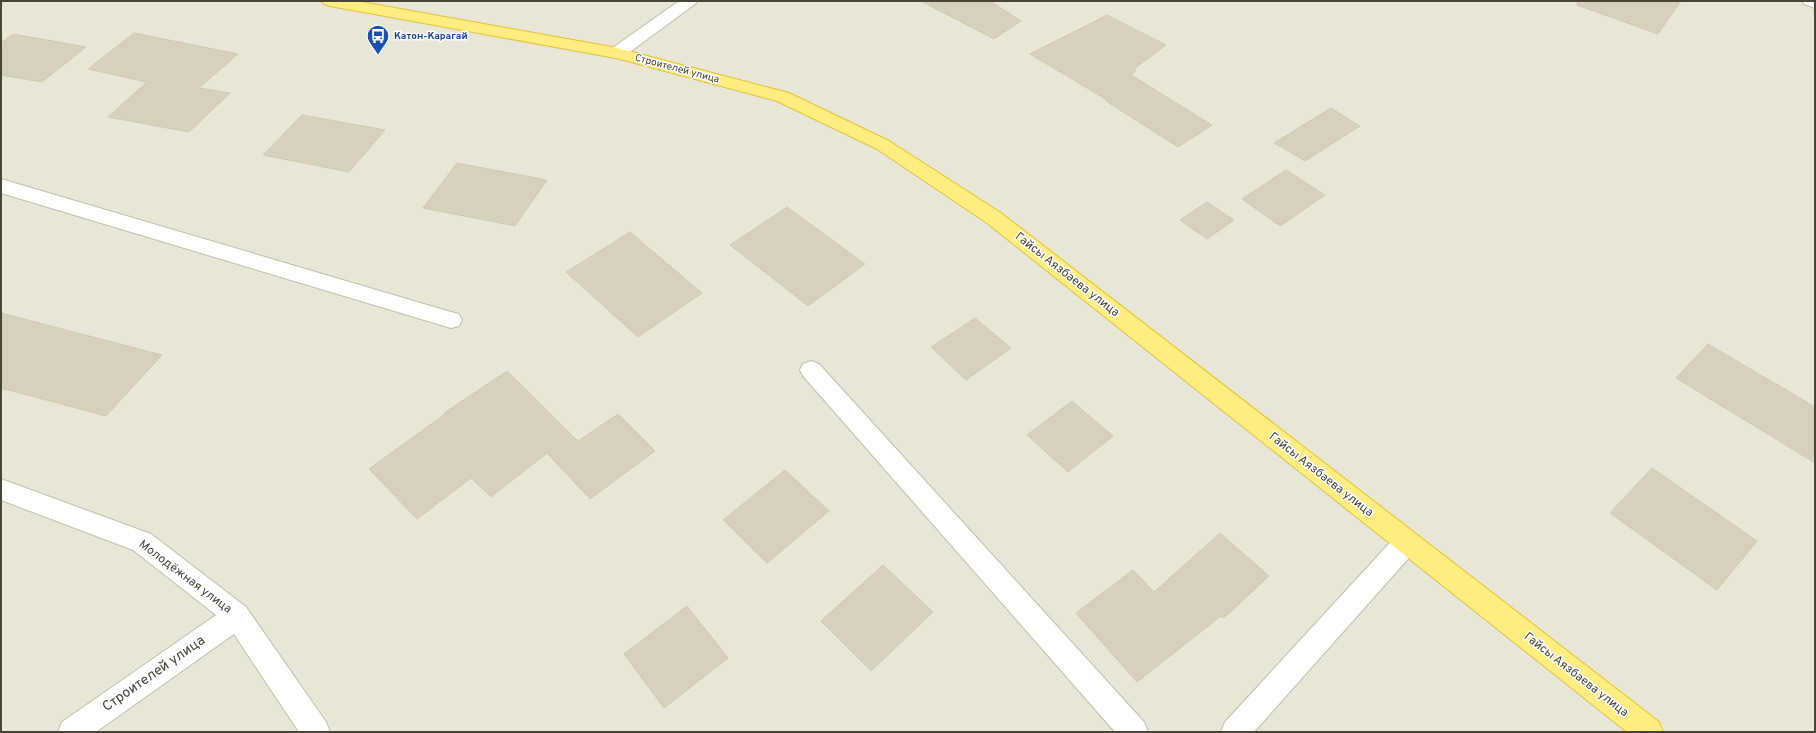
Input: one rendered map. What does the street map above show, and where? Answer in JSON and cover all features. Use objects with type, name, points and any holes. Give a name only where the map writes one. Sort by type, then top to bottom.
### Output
[{"type":"highway","name":"Строителей улица","points":[[330,1],[617,53],[782,97],[883,145],[994,218]]},
{"type":"highway","name":"Гайсы Аязбаева улица","points":[[994,218],[1406,543],[1649,732]]},
{"type":"street","points":[[617,53],[689,1]]},
{"type":"street","points":[[1810,1],[1815,3]]},
{"type":"street","points":[[1,186],[451,320]]},
{"type":"street","points":[[811,370],[1134,732]]},
{"type":"street","name":"Молодёжная улица","points":[[1,489],[142,542],[237,616],[316,732]]},
{"type":"street","points":[[1235,732],[1406,543]]},
{"type":"street","name":"Строителей улица","points":[[72,732],[237,616]]},
{"type":"shaded area","points":[[1,1],[1815,1],[1815,732],[1,732]]},
{"type":"building","points":[[921,1],[990,1],[1021,21],[994,39]]},
{"type":"building","points":[[1578,1],[1681,1],[1658,34],[1577,5]]},
{"type":"building","points":[[1107,15],[1166,45],[1134,69],[1136,71],[1131,75],[1212,125],[1178,147],[1106,101],[1107,100],[1030,54]]},
{"type":"building","points":[[134,33],[238,54],[199,88],[230,93],[189,132],[108,117],[147,82],[88,69]]},
{"type":"building","points":[[13,34],[86,47],[42,82],[1,75],[1,43]]},
{"type":"building","points":[[1331,108],[1360,126],[1305,161],[1274,143]]},
{"type":"building","points":[[302,115],[385,130],[349,172],[263,155]]},
{"type":"building","points":[[457,163],[547,180],[515,226],[423,208]]},
{"type":"building","points":[[1286,170],[1325,195],[1280,226],[1242,199]]},
{"type":"building","points":[[1207,202],[1234,220],[1207,239],[1180,220]]},
{"type":"building","points":[[787,207],[865,264],[808,306],[730,245]]},
{"type":"building","points":[[630,232],[702,293],[638,337],[566,272]]},
{"type":"building","points":[[1,313],[162,355],[106,416],[1,388]]},
{"type":"building","points":[[975,318],[1011,348],[966,380],[931,347]]},
{"type":"building","points":[[1708,344],[1815,407],[1815,463],[1676,378]]},
{"type":"building","points":[[507,371],[578,441],[618,414],[655,451],[590,499],[547,453],[491,497],[471,478],[417,519],[369,469],[445,414],[444,413]]},
{"type":"building","points":[[1072,401],[1113,436],[1068,472],[1027,435]]},
{"type":"building","points":[[1652,468],[1757,541],[1717,590],[1610,513]]},
{"type":"building","points":[[785,470],[829,511],[767,563],[723,520]]},
{"type":"building","points":[[1220,533],[1269,576],[1224,618],[1221,616],[1137,682],[1076,613],[1133,570],[1154,592]]},
{"type":"building","points":[[883,565],[933,612],[871,671],[821,621]]},
{"type":"building","points":[[687,606],[728,658],[664,708],[624,654]]},
{"type":"place","name":"Катон-Карагай","points":[[378,56]]}]
